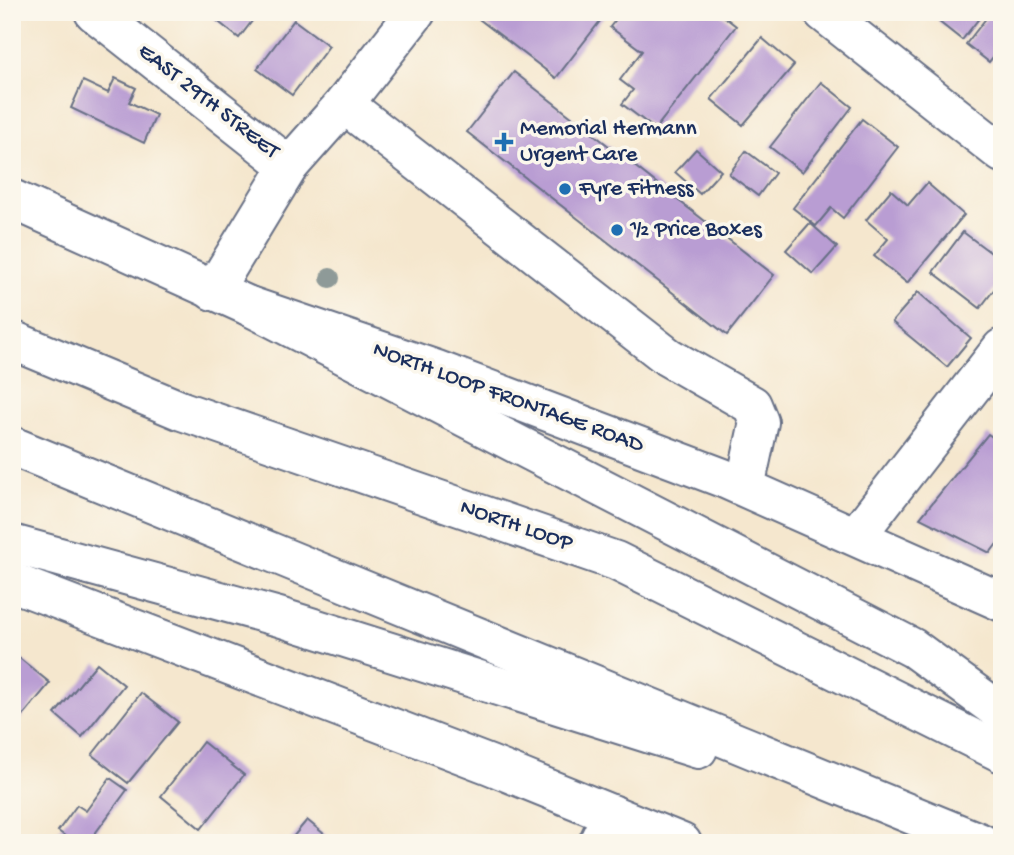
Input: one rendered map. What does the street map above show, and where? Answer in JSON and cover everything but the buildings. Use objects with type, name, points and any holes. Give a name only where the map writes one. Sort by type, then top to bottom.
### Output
[{"type":"main road","name":"EAST 29TH STREET","points":[[94,12],[289,166]]},
{"type":"main road","points":[[213,291],[289,166],[344,104],[416,12]]},
{"type":"main road","points":[[823,12],[1002,153]]},
{"type":"main road","points":[[344,104],[668,357],[752,405],[759,422],[745,488]]},
{"type":"main road","name":"NORTH LOOP FRONTAGE ROAD","points":[[12,199],[249,306],[437,370],[745,488],[1002,602]]},
{"type":"main road","points":[[249,306],[913,648],[1002,713]]},
{"type":"main road","name":"NORTH LOOP","points":[[12,340],[182,411],[616,561],[1002,753]]},
{"type":"main road","points":[[856,536],[1002,348]]},
{"type":"main road","points":[[12,446],[974,839]]},
{"type":"main road","points":[[12,544],[279,617],[974,839]]},
{"type":"main road","points":[[12,582],[605,828],[682,843]]},
{"type":"place","name":"Memorial Hermann Urgent Care","points":[[504,142]]},
{"type":"place","name":"Fyre Fitness","points":[[565,189]]},
{"type":"place","name":"½ Price Boxes","points":[[617,230]]}]
